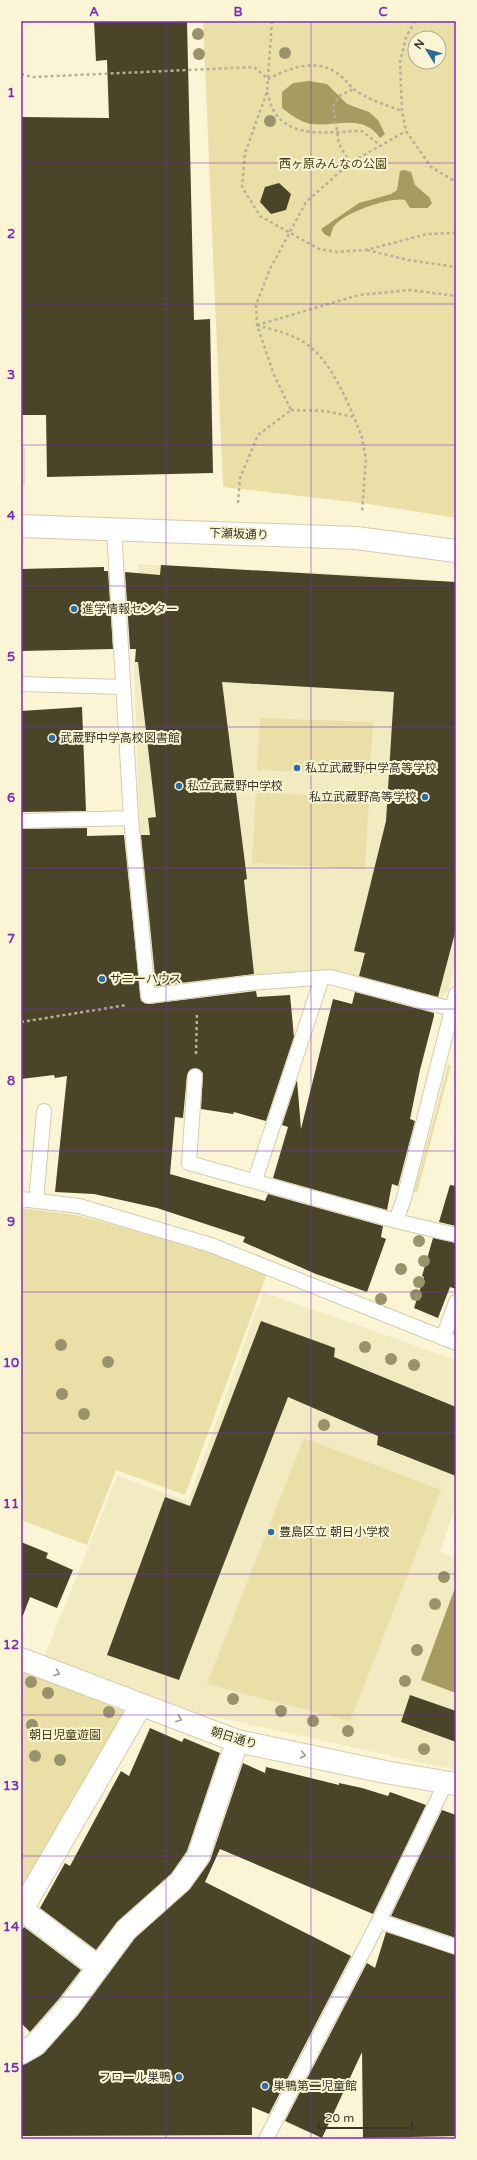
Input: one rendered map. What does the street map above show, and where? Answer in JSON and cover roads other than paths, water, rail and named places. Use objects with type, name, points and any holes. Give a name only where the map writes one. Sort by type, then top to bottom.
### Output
[{"type":"street","name":"下瀬坂通り","points":[[21,526],[356,538],[456,551]]},
{"type":"street","name":"朝日通り","points":[[21,1659],[237,1741],[385,1772],[451,1783]]},
{"type":"street","points":[[98,1967],[21,1910],[141,1705]]},
{"type":"street","points":[[21,2054],[35,2045],[68,2008],[126,1930],[180,1882],[198,1857],[237,1741]]},
{"type":"lane","points":[[114,529],[122,686],[131,818],[148,996],[330,977],[454,1010]]},
{"type":"lane","points":[[21,684],[122,686]]},
{"type":"lane","points":[[21,820],[131,818]]},
{"type":"lane","points":[[255,1180],[322,978]]},
{"type":"lane","points":[[396,1221],[404,1198],[454,1010],[456,994]]},
{"type":"lane","points":[[195,1076],[189,1163],[255,1180],[396,1221],[456,1235]]},
{"type":"lane","points":[[36,1201],[44,1111]]},
{"type":"lane","points":[[21,1199],[79,1206],[211,1246],[456,1343]]},
{"type":"lane","points":[[443,1338],[456,1302]]},
{"type":"lane","points":[[266,2139],[451,1783]]},
{"type":"lane","points":[[379,1921],[456,1947]]},
{"type":"place","name":"進学情報センター","points":[[74,609]]},
{"type":"place","name":"武蔵野中学高校図書館","points":[[52,738]]},
{"type":"place","name":"私立武蔵野中学高等学校","points":[[297,768]]},
{"type":"place","name":"私立武蔵野中学校","points":[[179,786]]},
{"type":"place","name":"私立武蔵野高等学校","points":[[425,797]]},
{"type":"place","name":"サニーハウス","points":[[102,979]]},
{"type":"place","name":"豊島区立 朝日小学校","points":[[271,1532]]},
{"type":"place","name":"フロール巣鴨","points":[[179,2077]]},
{"type":"place","name":"巣鴨第二児童館","points":[[265,2086]]},
{"type":"park label","name":"西ヶ原みんなの公園","points":[[333,164]]},
{"type":"park label","name":"朝日児童遊園","points":[[65,1735]]}]
